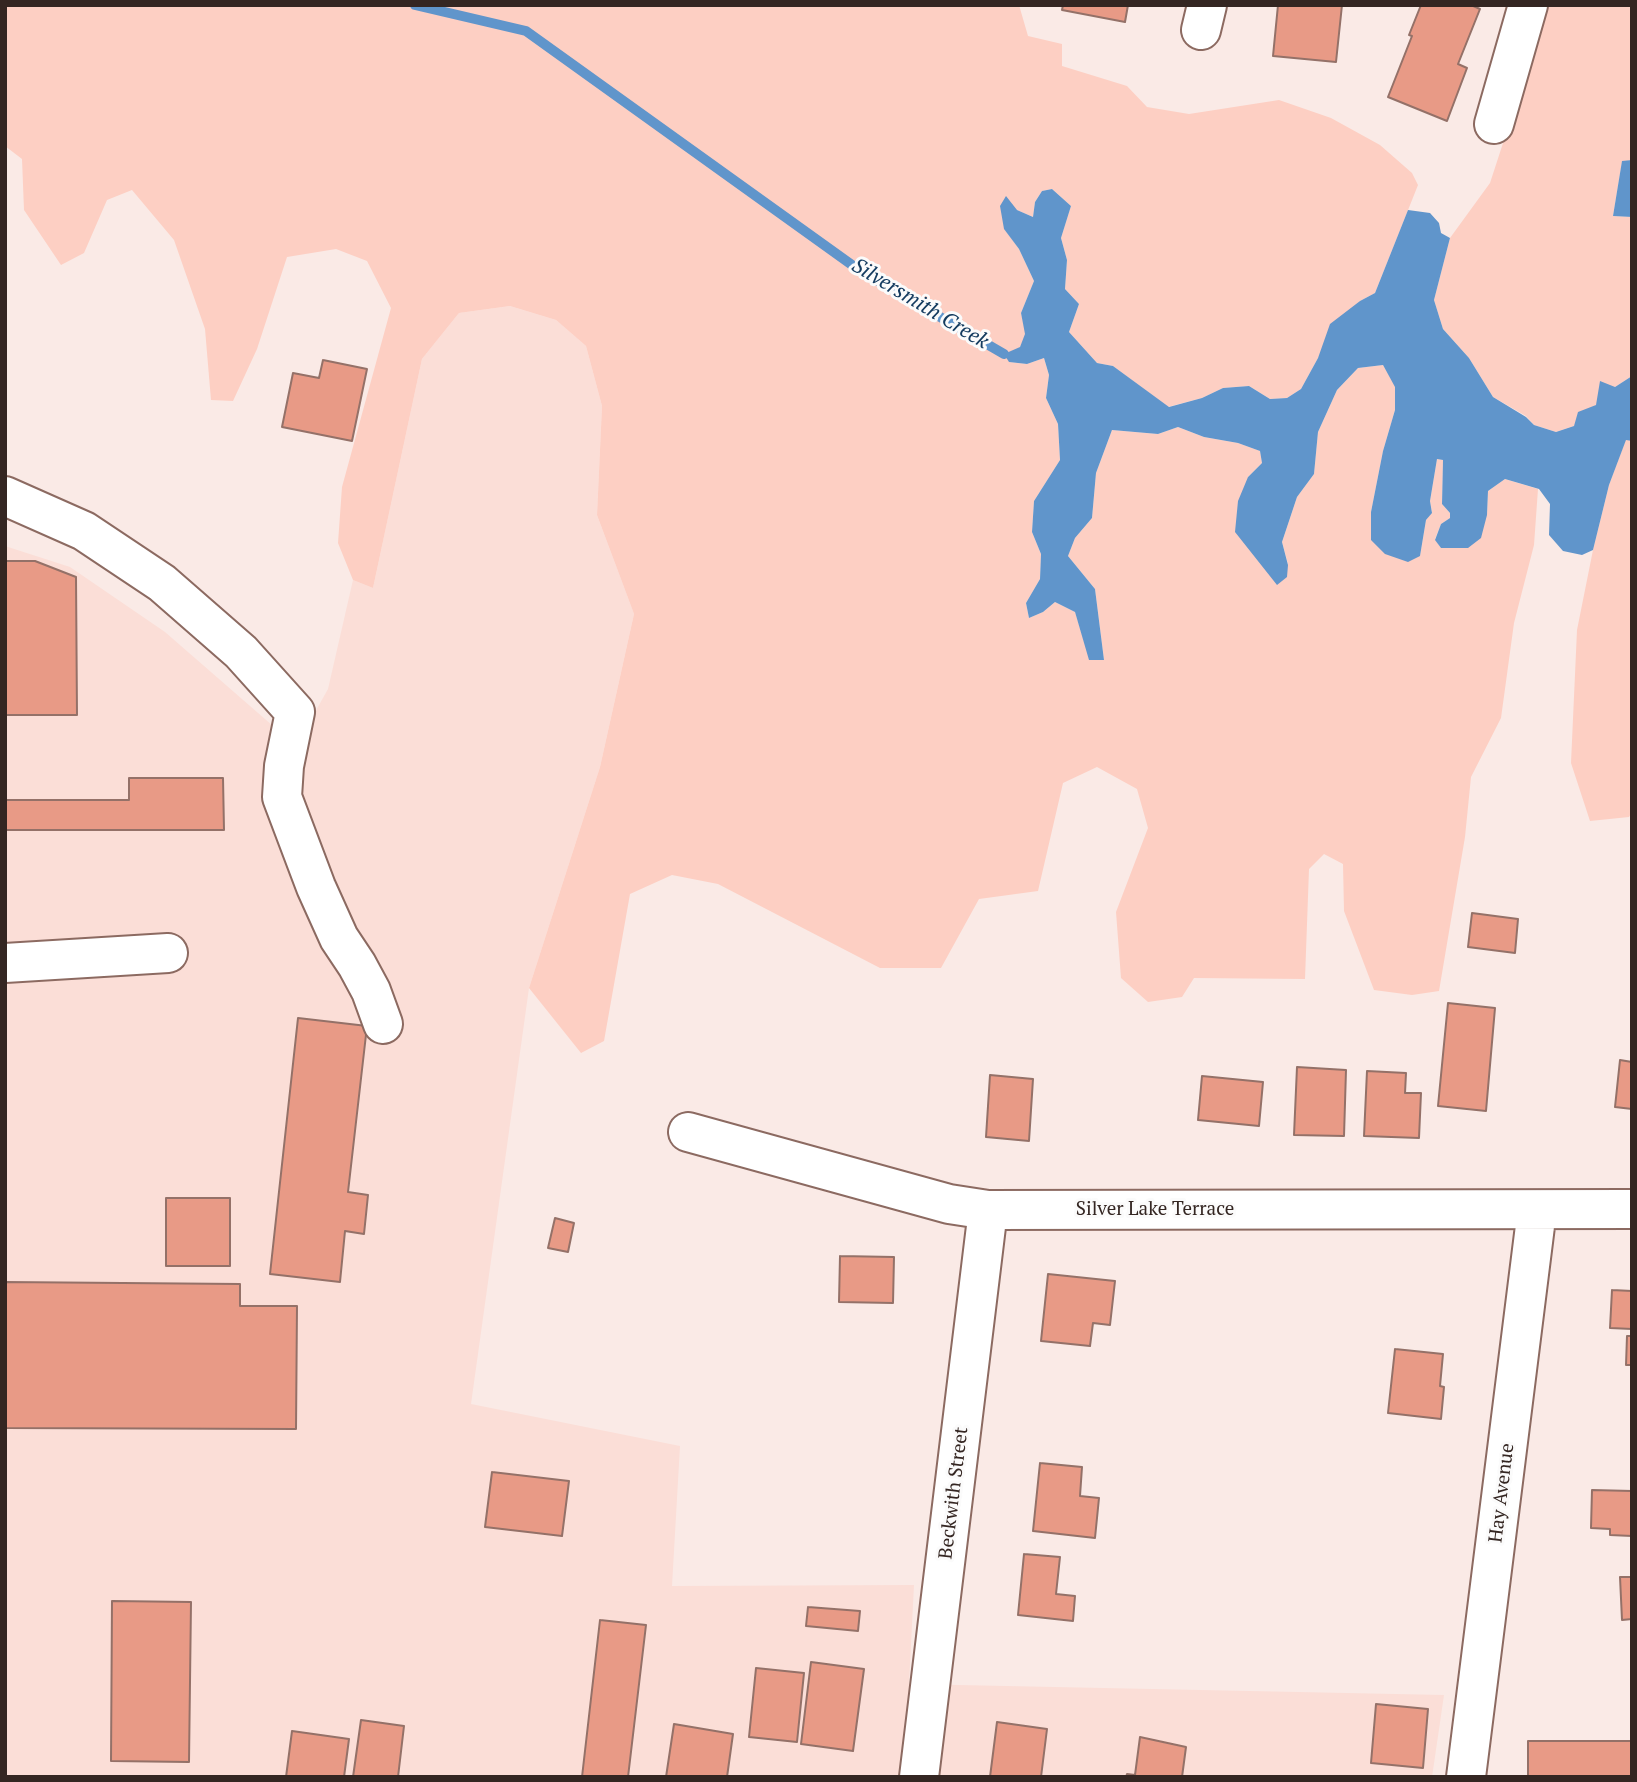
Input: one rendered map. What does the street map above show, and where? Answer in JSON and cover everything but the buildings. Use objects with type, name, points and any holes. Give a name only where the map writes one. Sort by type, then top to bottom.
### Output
[{"type":"street","points":[[1494,124],[1528,5]]},
{"type":"street","points":[[5,496],[84,531],[163,583],[241,652],[295,712],[284,766],[282,797],[316,887],[339,938],[371,991],[383,1024]]},
{"type":"street","points":[[5,963],[168,953]]},
{"type":"street","name":"Silver Lake Terrace","points":[[688,1132],[950,1204],[988,1210],[1632,1209]]},
{"type":"street","name":"Beckwith Street","points":[[919,1777],[988,1210]]},
{"type":"street","name":"Hay Avenue","points":[[1466,1777],[1537,1210]]},
{"type":"shaded area","points":[[5,5],[1019,5],[1028,36],[1062,44],[1062,66],[1127,86],[1147,107],[1189,114],[1279,100],[1331,118],[1380,145],[1412,173],[1418,185],[1375,293],[1360,301],[1318,358],[1301,389],[1287,398],[1270,399],[1249,386],[1223,388],[1202,398],[1168,407],[1113,366],[1097,363],[1069,332],[1079,304],[1065,289],[1067,260],[1061,238],[1071,206],[1052,189],[1042,191],[1035,202],[1033,217],[1017,210],[1004,228],[1019,249],[1034,281],[1021,313],[1026,334],[1009,362],[1027,364],[1044,358],[1049,375],[1046,398],[1058,424],[1060,460],[1034,501],[1032,532],[1041,554],[1040,579],[1026,603],[1029,618],[1043,612],[1055,602],[1075,612],[1090,660],[1104,660],[1095,589],[1068,556],[1075,538],[1092,518],[1096,473],[1112,430],[1158,434],[1178,427],[1204,437],[1238,443],[1260,451],[1262,463],[1248,477],[1260,561],[1277,584],[1288,564],[1282,542],[1297,497],[1314,474],[1318,432],[1337,390],[1358,368],[1383,365],[1395,386],[1395,410],[1383,451],[1371,512],[1420,556],[1426,520],[1432,512],[1430,501],[1437,459],[1443,460],[1442,504],[1450,513],[1450,518],[1441,524],[1435,539],[1441,548],[1487,515],[1488,491],[1505,479],[1538,489],[1534,545],[1514,623],[1501,718],[1471,777],[1465,837],[1439,991],[1412,995],[1374,990],[1344,911],[1343,864],[1324,854],[1309,869],[1305,979],[1194,978],[1182,997],[1148,1002],[1121,978],[1116,912],[1148,828],[1137,789],[1097,767],[1063,783],[1038,891],[979,899],[941,968],[880,968],[718,884],[672,875],[630,894],[604,1041],[581,1053],[529,988],[600,767],[634,614],[597,515],[602,406],[586,346],[556,320],[510,306],[459,313],[422,359],[373,588],[353,580],[338,543],[342,487],[391,308],[367,261],[336,249],[287,257],[257,349],[233,401],[211,400],[205,329],[174,240],[132,190],[107,200],[84,253],[61,265],[24,210],[22,159],[5,146]]},
{"type":"shaded area","points":[[1548,5],[1632,5],[1632,160],[1622,162],[1613,216],[1632,217],[1632,376],[1615,387],[1574,426],[1556,432],[1534,425],[1526,416],[1493,397],[1469,358],[1443,329],[1434,300],[1450,238],[1490,183]]},
{"type":"shaded area","points":[[510,306],[556,320],[586,346],[602,406],[597,515],[634,614],[600,767],[529,988],[471,1404],[680,1446],[672,1586],[914,1585],[909,1684],[1444,1695],[1432,1777],[5,1777],[5,546],[70,567],[165,632],[296,746],[328,689],[353,580],[373,588],[422,359],[459,313]]},
{"type":"shaded area","points":[[1626,439],[1632,441],[1632,812],[1629,817],[1590,821],[1571,763],[1577,630],[1609,485]]},
{"type":"water","points":[[1632,160],[1632,217],[1613,216],[1622,161]]},
{"type":"water","points":[[1052,189],[1071,206],[1061,238],[1067,260],[1065,289],[1079,304],[1069,332],[1097,363],[1113,366],[1169,407],[1202,398],[1223,388],[1249,386],[1270,399],[1287,398],[1301,389],[1318,358],[1330,324],[1375,293],[1408,210],[1430,213],[1439,223],[1441,233],[1450,238],[1434,300],[1443,329],[1469,358],[1493,397],[1534,425],[1556,432],[1574,426],[1578,412],[1596,405],[1600,381],[1615,387],[1632,376],[1632,441],[1626,440],[1609,485],[1593,550],[1582,555],[1563,551],[1549,535],[1550,504],[1539,489],[1505,479],[1488,491],[1487,515],[1481,538],[1468,548],[1441,548],[1435,540],[1441,524],[1450,518],[1450,513],[1442,504],[1443,460],[1437,459],[1430,501],[1432,513],[1426,520],[1420,556],[1408,562],[1385,554],[1371,540],[1371,512],[1383,451],[1395,410],[1395,387],[1383,365],[1358,368],[1337,390],[1318,432],[1314,474],[1297,497],[1282,542],[1288,565],[1287,577],[1277,585],[1235,532],[1238,501],[1248,477],[1262,463],[1260,451],[1238,443],[1204,437],[1178,427],[1158,434],[1112,430],[1096,473],[1092,518],[1075,538],[1068,556],[1095,589],[1104,660],[1089,660],[1075,612],[1055,602],[1043,612],[1029,618],[1026,603],[1040,579],[1041,554],[1032,532],[1034,501],[1060,460],[1058,424],[1046,398],[1049,375],[1044,358],[1027,364],[1009,362],[1004,354],[1020,347],[1025,334],[1021,313],[1034,281],[1019,249],[1004,229],[1000,206],[1006,196],[1017,210],[1033,217],[1035,202],[1042,191]]},
{"type":"waterway","name":"Silversmith Creek","points":[[415,5],[526,31],[859,270],[1004,354]]}]
